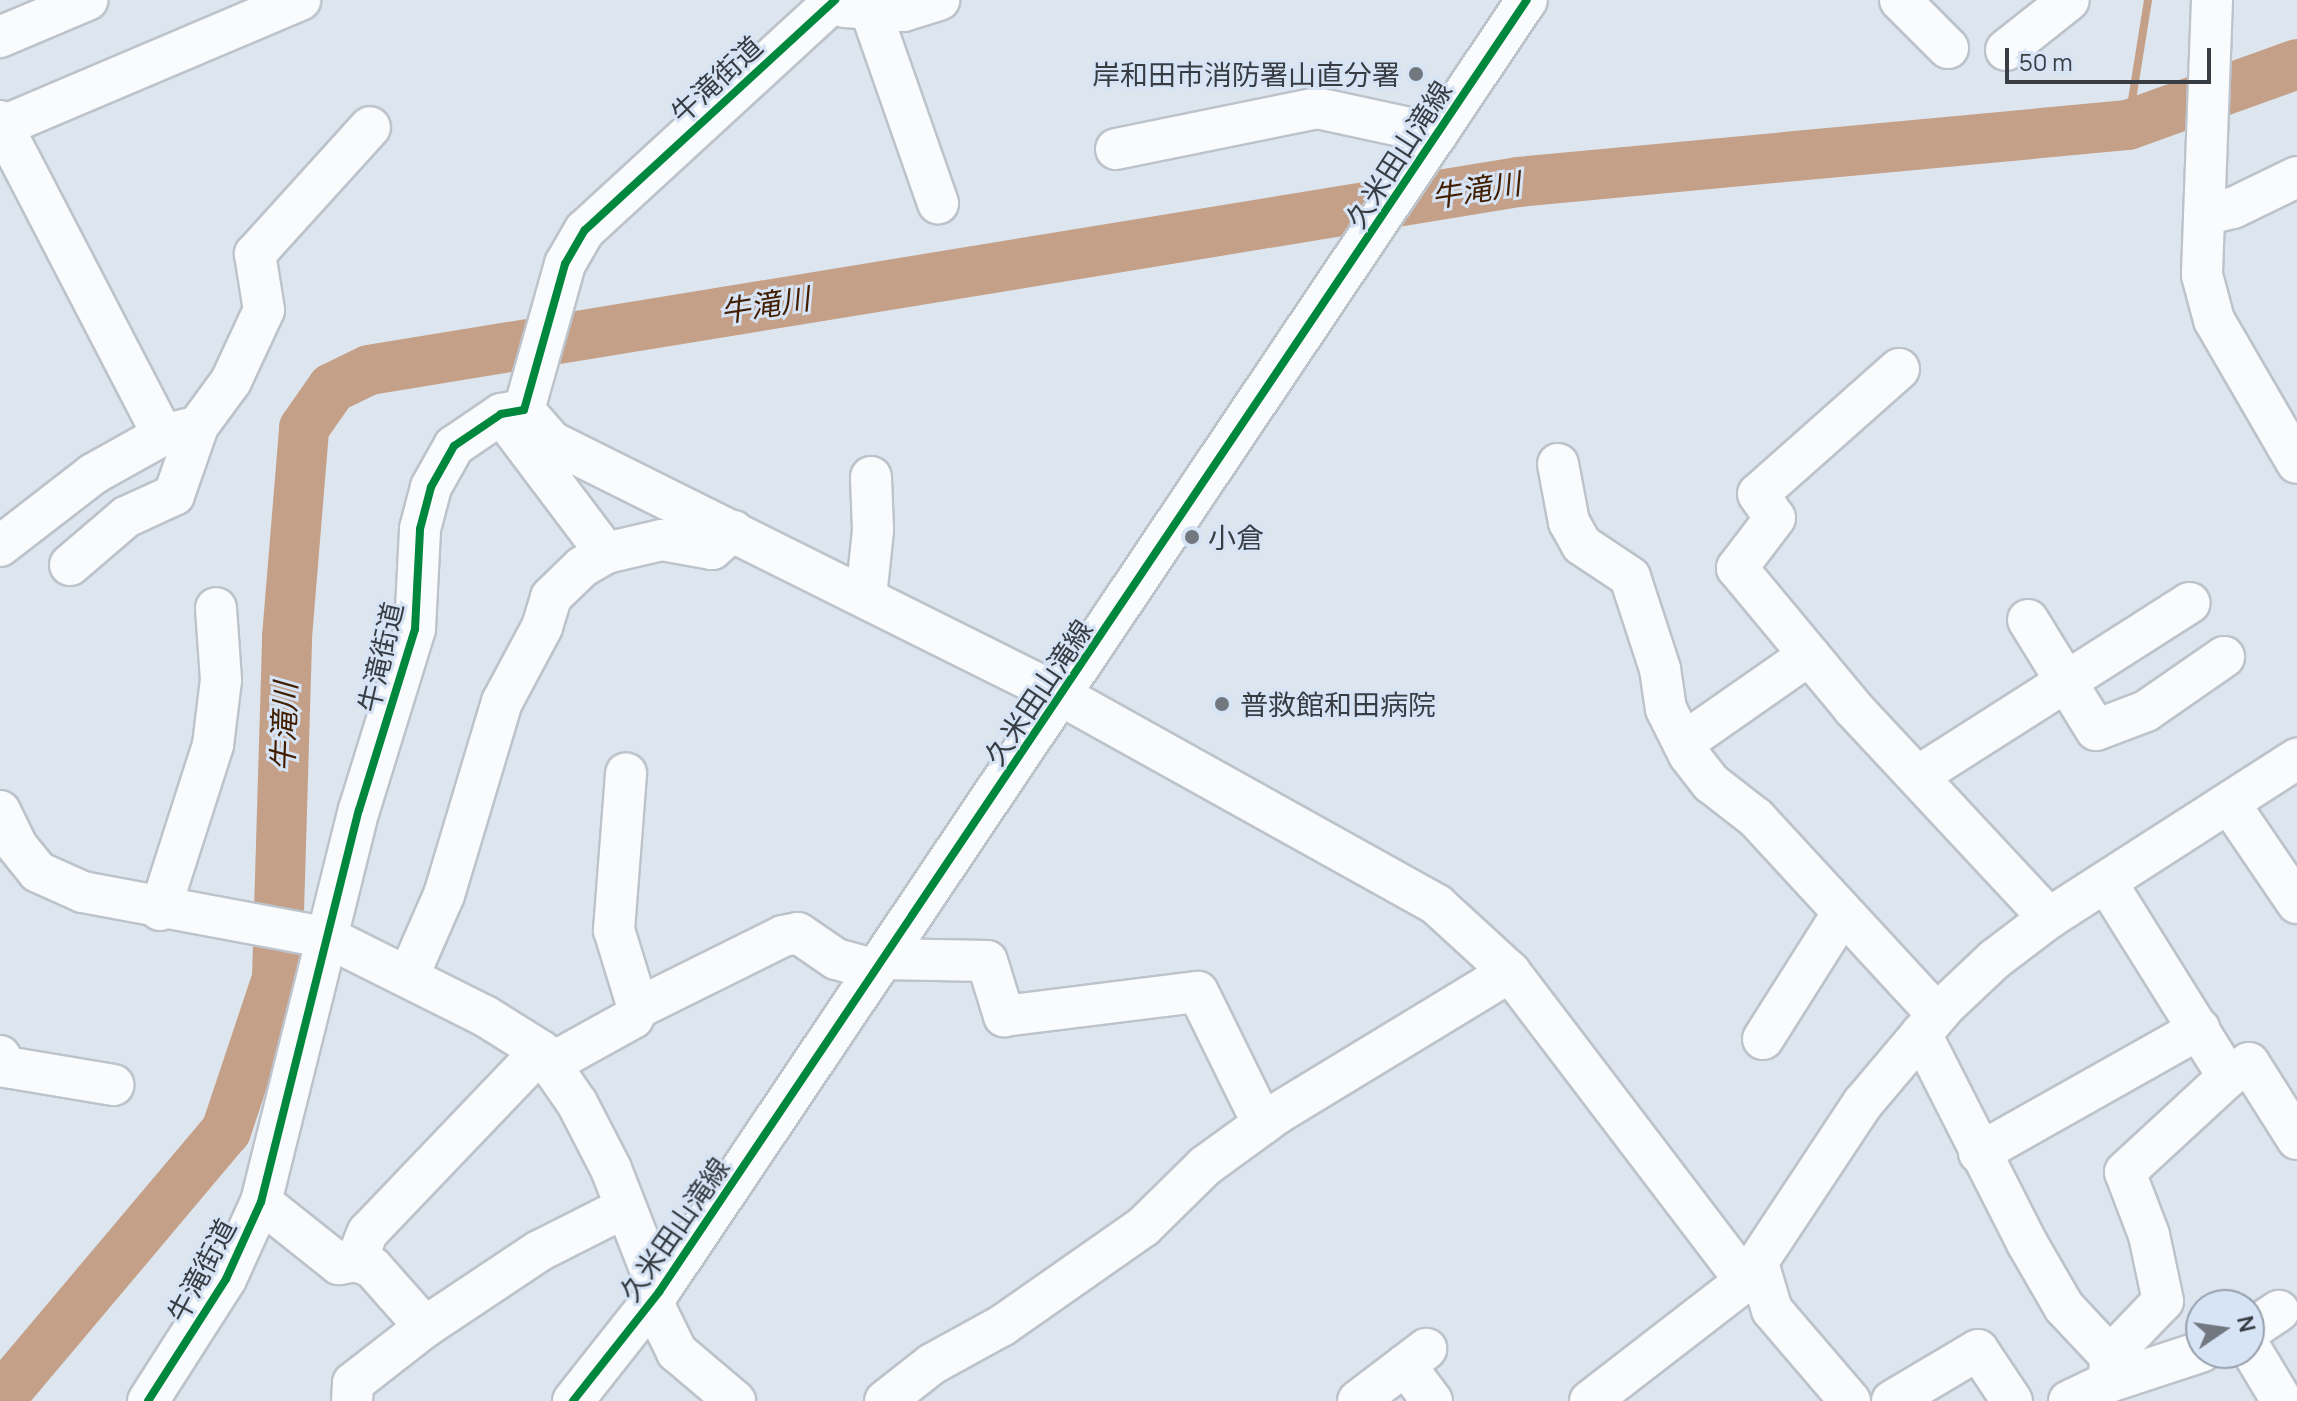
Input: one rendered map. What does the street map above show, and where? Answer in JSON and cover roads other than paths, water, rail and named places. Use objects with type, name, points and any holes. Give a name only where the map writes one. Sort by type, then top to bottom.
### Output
[{"type":"street","points":[[0,37],[87,0]]},
{"type":"street","points":[[70,565],[126,517],[174,495],[180,430],[1,124],[300,0]]},
{"type":"street","points":[[844,5],[903,11],[939,0]]},
{"type":"street","points":[[1900,0],[1948,48]]},
{"type":"street","points":[[2006,50],[2069,0]]},
{"type":"street","points":[[844,5],[938,203]]},
{"type":"street","name":"牛滝街道","points":[[148,1401],[226,1279],[261,1202],[324,936],[415,629],[420,529],[431,487],[454,446],[517,407],[565,264],[585,230],[844,5]]},
{"type":"street","name":"久米田山滝線","points":[[573,1401],[656,1296],[1374,232],[1434,139],[1509,7]]},
{"type":"street","points":[[2211,15],[2202,275],[2214,320],[2297,463]]},
{"type":"street","points":[[1116,149],[1317,108],[1434,139]]},
{"type":"street","points":[[0,546],[93,474],[180,430],[231,381],[264,310],[255,254],[370,127]]},
{"type":"street","points":[[2204,215],[2233,208],[2297,177]]},
{"type":"street","points":[[1899,369],[1758,494],[1775,518],[1737,568],[1809,655],[2049,918]]},
{"type":"street","points":[[517,407],[552,442],[1062,696],[1437,905],[1510,972],[1751,1272],[1772,1310],[1850,1401]]},
{"type":"street","points":[[517,407],[606,553]]},
{"type":"street","points":[[1558,464],[1569,522],[1582,545],[1630,577],[1660,669],[1666,709],[1683,743],[1711,783],[1756,818],[1842,914],[1929,1024],[1979,1153],[2064,1307],[2110,1369]]},
{"type":"street","points":[[866,597],[873,530],[871,477]]},
{"type":"street","points":[[409,975],[444,895],[502,702],[542,627],[551,597],[582,567],[606,553],[662,540],[712,549],[733,531]]},
{"type":"street","points":[[1918,776],[2190,603]]},
{"type":"street","points":[[160,910],[213,745],[221,680],[216,608]]},
{"type":"street","points":[[2028,620],[2096,730],[2146,711],[2224,657]]},
{"type":"street","points":[[1683,743],[1809,655]]},
{"type":"street","points":[[1590,1401],[1751,1272],[1863,1103],[1929,1024],[1995,959],[2049,918],[2297,759]]},
{"type":"street","points":[[626,773],[614,930],[638,1008]]},
{"type":"street","points":[[2229,803],[2297,903]]},
{"type":"street","points":[[0,811],[13,866],[38,872],[83,892],[160,910],[324,936],[409,975],[546,1057],[577,1103],[626,1207],[677,1352],[735,1401]]},
{"type":"street","points":[[2107,883],[2228,1077]]},
{"type":"street","points":[[1763,1039],[1842,914]]},
{"type":"street","points":[[356,1261],[368,1232],[546,1057],[633,1018],[638,1008],[783,936],[798,933],[836,959],[880,965],[987,961],[1004,1016],[1198,992],[1263,1124]]},
{"type":"street","points":[[885,1401],[932,1364],[1003,1325],[1143,1227],[1205,1166],[1263,1124],[1510,972]]},
{"type":"street","points":[[1979,1153],[2199,1029]]},
{"type":"street","points":[[0,1056],[6,1067],[114,1085]]},
{"type":"street","points":[[2069,1401],[2110,1369],[2163,1301],[2149,1235],[2125,1172],[2228,1077],[2249,1063],[2297,1139]]},
{"type":"street","points":[[261,1202],[339,1264],[356,1261],[372,1267],[425,1327]]},
{"type":"street","points":[[352,1401],[353,1383],[425,1327],[539,1251],[626,1207]]},
{"type":"street","points":[[1892,1401],[1978,1350],[2012,1401]]},
{"type":"street","points":[[2110,1369],[2185,1355]]},
{"type":"street","points":[[1358,1401],[1416,1357],[1432,1401]]},
{"type":"street","points":[[2263,1369],[2282,1401]]},
{"type":"waterway","points":[[2128,125],[2148,0]]},
{"type":"waterway","name":"牛滝川","points":[[0,1399],[226,1131],[277,979],[287,637],[304,428],[332,388],[369,370],[1518,182],[2128,125],[2297,64]]},
{"type":"place","name":"岸和田市消防署山直分署","points":[[1416,74]]},
{"type":"place","name":"小倉","points":[[1192,537]]},
{"type":"place","name":"普救館和田病院","points":[[1222,704]]}]
